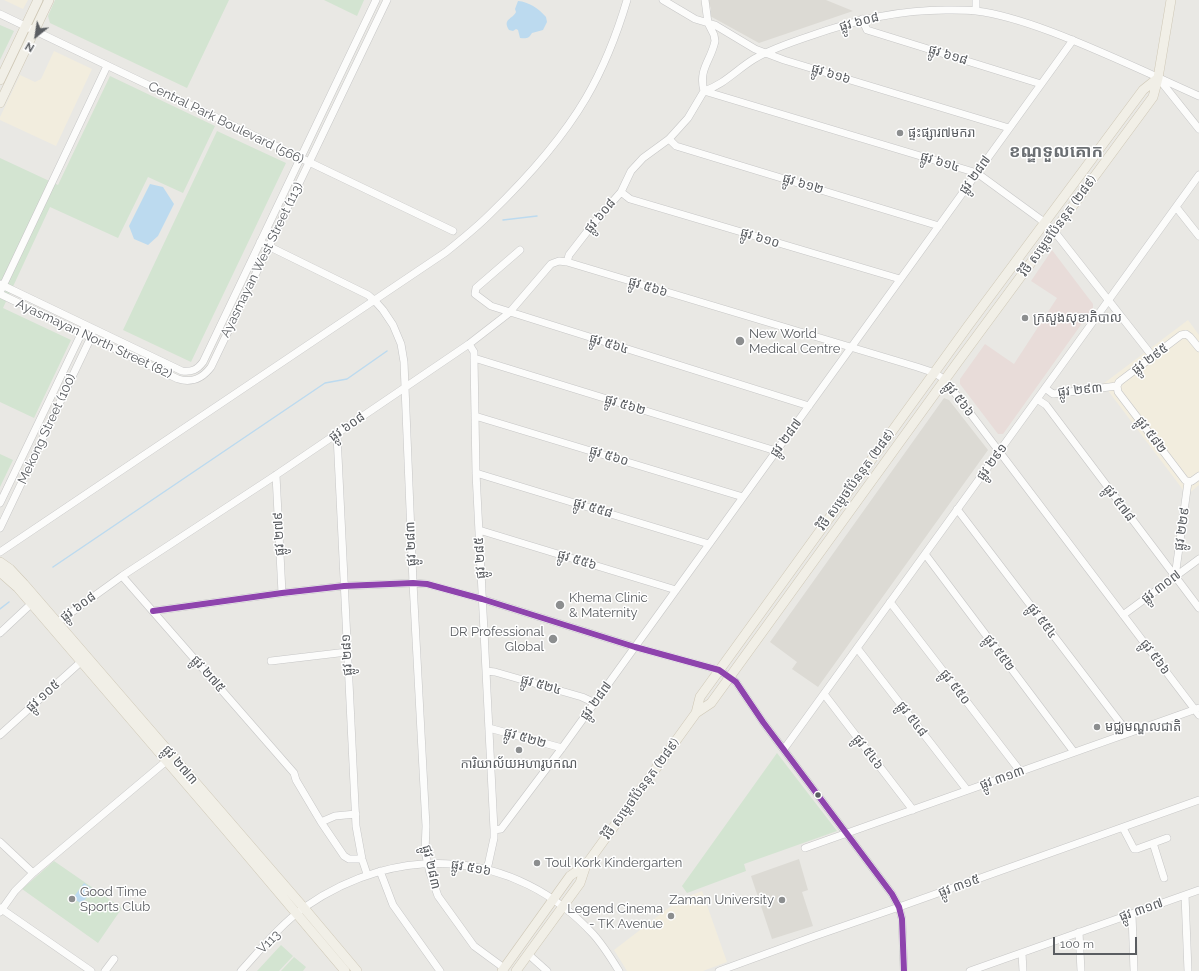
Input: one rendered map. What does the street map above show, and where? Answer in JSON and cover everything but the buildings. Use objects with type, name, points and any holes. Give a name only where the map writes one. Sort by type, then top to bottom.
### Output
[{"type":"main road","points":[[0,80],[38,0]]},
{"type":"main road","points":[[0,103],[49,0]]},
{"type":"main road","points":[[1158,78],[1172,0]]},
{"type":"main road","name":"វិថី សម្តេចប៉ែននុត (២៨៩)","points":[[696,713],[700,696],[934,373],[1143,90],[1158,78]]},
{"type":"main road","name":"វិថី សម្តេចប៉ែននុត (២៨៩)","points":[[516,971],[580,883],[586,865],[696,713],[711,703],[895,448],[1153,97],[1158,78]]},
{"type":"main road","points":[[995,291],[1005,298]]},
{"type":"main road","points":[[885,441],[895,448]]},
{"type":"main road","name":"ផ្លូវ ២៧៣","points":[[0,562],[15,574],[54,625],[301,911],[357,971]]},
{"type":"main road","name":"ផ្លូវ ២៧៣","points":[[0,572],[54,625]]},
{"type":"main road","name":"វិថី សម្តេចប៉ែននុត (២៨៩)","points":[[503,969],[570,876],[586,865]]},
{"type":"main road","name":"ផ្លូវ ២៧៣","points":[[301,911],[345,971]]},
{"type":"street","name":"Ayasmayan West Street (113)","points":[[188,371],[199,367],[203,362],[376,0]]},
{"type":"street","name":"Ayasmayan West Street (113)","points":[[190,380],[198,379],[205,375],[211,367],[387,0]]},
{"type":"street","points":[[0,552],[375,301],[446,252],[489,215],[518,186],[552,146],[586,98],[600,72],[621,21],[627,0]]},
{"type":"street","name":"ផ្លូវ ៦១៦","points":[[663,0],[695,19],[715,25],[755,49],[765,53],[1009,128]]},
{"type":"street","points":[[704,91],[702,74],[714,41],[714,35],[708,23],[705,0]]},
{"type":"street","points":[[976,0],[976,10]]},
{"type":"street","name":"ផ្លូវ ៦០៨","points":[[54,625],[122,576],[337,435],[405,386],[469,344],[509,313],[551,264],[567,262],[569,255],[588,230],[621,192],[631,171],[669,139],[688,118],[704,91],[717,87],[765,53],[862,19],[914,11],[976,10],[1002,15],[1073,40],[1199,96]]},
{"type":"street","name":"Central Park Boulevard (566)","points":[[0,14],[453,231]]},
{"type":"street","name":"ផ្លូវ ៦១៨","points":[[862,19],[867,30],[1041,84]]},
{"type":"street","name":"ផ្លូវ ២៨៧","points":[[494,830],[500,829],[595,703],[1073,40]]},
{"type":"street","points":[[1,289],[107,66]]},
{"type":"street","points":[[1158,78],[1199,129]]},
{"type":"street","name":"ផ្លូវ ៦១៤","points":[[704,91],[977,173],[1054,231],[1153,356]]},
{"type":"street","points":[[326,103],[335,107]]},
{"type":"street","name":"ផ្លូវ ៦១២","points":[[669,139],[676,146],[939,226]]},
{"type":"street","name":"ផ្លូវ ២៩១","points":[[784,749],[1199,175]]},
{"type":"street","name":"ផ្លូវ ៦១០","points":[[621,192],[630,199],[900,280]]},
{"type":"street","points":[[1176,207],[1199,236]]},
{"type":"street","name":"ផ្លូវ ២៨៣","points":[[260,242],[368,295],[383,310],[393,325],[401,344],[404,362],[426,852],[438,896],[474,946],[503,969]]},
{"type":"street","name":"ផ្លូវ ៥៦៤","points":[[520,250],[476,288],[475,294],[491,306],[509,313],[809,406]]},
{"type":"street","name":"ផ្លូវ ៥៦៦","points":[[567,262],[934,373],[945,380],[1123,615],[1198,711]]},
{"type":"street","name":"Ayasmayan North Street (82)","points":[[1,289],[85,324],[182,371],[188,371]]},
{"type":"street","name":"Ayasmayan North Street (82)","points":[[1,289],[81,333],[178,379],[190,380]]},
{"type":"street","points":[[230,304],[239,309]]},
{"type":"street","name":"Mekong Street (100)","points":[[0,503],[85,324]]},
{"type":"street","name":"Mekong Street (100)","points":[[0,528],[95,329]]},
{"type":"street","name":"ផ្លូវ ២៩៥","points":[[1117,386],[1119,382],[1181,335],[1186,334],[1199,348]]},
{"type":"street","name":"ផ្លូវ ២៨៥","points":[[469,344],[474,352],[476,473],[494,830],[494,838],[487,870]]},
{"type":"street","name":"ផ្លូវ ៥៦២","points":[[474,358],[776,451]]},
{"type":"street","name":"ផ្លូវ ២៩៣","points":[[1045,388],[1053,394],[1117,386]]},
{"type":"street","name":"ផ្លូវ ៥៨២","points":[[1117,386],[1118,392],[1188,482]]},
{"type":"street","points":[[1046,405],[1053,394]]},
{"type":"street","name":"ផ្លូវ ៥៧៨","points":[[1037,399],[1046,405],[1199,608]]},
{"type":"street","name":"ផ្លូវ ៥៦០","points":[[475,416],[743,497]]},
{"type":"street","name":"ផ្លូវ ២៨១","points":[[337,435],[356,826],[362,859],[367,874]]},
{"type":"street","name":"ផ្លូវ ៥៥៨","points":[[476,473],[709,544]]},
{"type":"street","name":"ផ្លូវ ២៧៩","points":[[276,475],[282,593]]},
{"type":"street","points":[[1188,482],[1199,476]]},
{"type":"street","name":"ផ្លូវ ២២៩","points":[[1175,577],[1188,482]]},
{"type":"street","name":"ផ្លូវ ៥៥៤","points":[[957,509],[1128,733]]},
{"type":"street","name":"ផ្លូវ ៥៥៦","points":[[479,530],[676,590]]},
{"type":"street","name":"ផ្លូវ ៥៥២","points":[[925,554],[1074,752]]},
{"type":"street","name":"ផ្លូវ ៣០៧","points":[[1123,615],[1199,559]]},
{"type":"street","name":"ផ្លូវ ២៧៥","points":[[122,576],[294,773],[296,780],[321,822],[344,856],[349,859],[362,859]]},
{"type":"street","points":[[153,611],[344,586],[413,583],[426,584],[482,599],[635,647],[719,670],[736,682],[892,894],[899,907],[902,919],[904,971]]},
{"type":"street","name":"ផ្លូវ ៥៥០","points":[[890,602],[1020,771]]},
{"type":"street","points":[[0,633],[31,604]]},
{"type":"street","name":"ផ្លូវ ៥៤៨","points":[[857,648],[967,790]]},
{"type":"street","points":[[271,661],[347,652]]},
{"type":"street","name":"ផ្លូវ ១០៥","points":[[0,735],[84,659]]},
{"type":"street","name":"ផ្លូវ ៥២៤","points":[[486,670],[595,703]]},
{"type":"street","name":"ផ្លូវ ៥៤៦","points":[[824,694],[913,810]]},
{"type":"street","name":"ផ្លូវ ៣១៣","points":[[805,848],[1128,733],[1198,711]]},
{"type":"street","name":"ផ្លូវ ៥២២","points":[[489,728],[562,748]]},
{"type":"street","points":[[91,971],[1,910],[15,891],[33,873],[170,758]]},
{"type":"street","name":"ផ្លូវ ៣១៥","points":[[719,971],[1199,800]]},
{"type":"street","points":[[321,822],[335,816],[356,814]]},
{"type":"street","points":[[1123,828],[1134,849],[1167,838]]},
{"type":"street","points":[[0,842],[33,873]]},
{"type":"street","points":[[1153,843],[1164,878]]},
{"type":"street","name":"ផ្លូវ ៥១៦","points":[[301,911],[345,883],[367,874],[402,866],[428,863],[456,864],[487,870],[522,882],[553,900],[594,935],[619,971]]},
{"type":"street","points":[[380,871],[393,905],[440,971]]},
{"type":"street","name":"ផ្លូវ ៣១៧","points":[[970,971],[1199,890]]},
{"type":"street","points":[[1185,895],[1188,971]]},
{"type":"street","name":"V113","points":[[241,971],[284,926],[301,911]]},
{"type":"street","points":[[1132,914],[1134,971]]},
{"type":"street","points":[[1079,932],[1081,971]]},
{"type":"street","points":[[1022,953],[1023,971]]},
{"type":"street","points":[[528,954],[547,971]]},
{"type":"street","points":[[105,971],[114,959]]},
{"type":"shaded area","points":[[4,0],[28,0],[23,9]]},
{"type":"shaded area","points":[[708,0],[826,0],[853,11],[759,43],[710,16],[711,9]]},
{"type":"shaded area","points":[[54,51],[92,69],[56,146],[0,120],[0,117],[20,75],[35,82],[41,79]]},
{"type":"shaded area","points":[[1052,250],[1093,304],[1093,308],[1003,434],[998,434],[960,384],[960,379],[985,344],[1014,364],[1057,298],[1031,281]]},
{"type":"shaded area","points":[[1188,320],[1199,335],[1199,485],[1187,495],[1103,384]]},
{"type":"shaded area","points":[[944,398],[949,400],[988,450],[818,687],[792,669],[797,662],[770,642]]},
{"type":"shaded area","name":"Zaman University","points":[[799,859],[808,890],[802,892],[813,926],[772,939],[751,876]]},
{"type":"shaded area","points":[[702,891],[727,962],[703,971],[627,971],[614,950],[679,900]]},
{"type":"green space","points":[[55,0],[229,0],[187,88],[50,23],[48,16]]},
{"type":"green space","points":[[324,0],[364,0],[357,16]]},
{"type":"green space","points":[[0,25],[14,31],[0,60]]},
{"type":"green space","points":[[110,76],[215,126],[183,193],[148,177],[118,238],[50,207],[3,308],[71,340],[34,418],[0,402],[0,158],[58,185]]},
{"type":"green space","points":[[217,131],[286,163],[191,362],[123,330]]},
{"type":"green space","points":[[0,454],[13,460],[0,487]]},
{"type":"green space","points":[[777,753],[837,831],[744,864],[746,871],[687,893],[682,886]]},
{"type":"green space","name":"Good Time Sports Club","points":[[54,861],[122,908],[98,943],[22,889]]},
{"type":"green space","points":[[281,945],[293,956],[279,971],[257,971]]},
{"type":"green space","points":[[294,957],[306,967],[303,971],[281,971]]},
{"type":"water","points":[[518,1],[533,6],[546,17],[547,22],[543,30],[532,33],[528,38],[520,38],[518,30],[509,30],[507,26],[507,21],[516,12],[515,9]]},
{"type":"water","points":[[150,184],[163,187],[174,204],[158,236],[148,245],[134,239],[129,226]]},
{"type":"water","points":[[84,883],[92,889],[82,904],[73,898]]},
{"type":"waterway","points":[[503,220],[537,216]]},
{"type":"waterway","points":[[53,567],[325,383],[347,379],[387,351]]},
{"type":"waterway","points":[[0,609],[9,602]]},
{"type":"transit line","points":[[153,611],[344,586],[413,583],[427,584],[482,599],[635,647],[719,670],[736,682],[763,722],[892,894],[899,907],[902,919],[904,971]]},
{"type":"place","name":"ផ្ទះផ្សារ៧មករា","points":[[900,133]]},
{"type":"place","name":"ក្រសួងសុខាភិបាល","points":[[1025,318]]},
{"type":"place","name":"New World Medical Centre","points":[[740,341]]},
{"type":"place","name":"Khema Clinic & Maternity","points":[[560,605]]},
{"type":"place","name":"DR Professional Global","points":[[553,639]]},
{"type":"place","name":"មជ្ឈមណ្ឌលជាតិ","points":[[1097,727]]},
{"type":"place","name":"ការិយាល័យអហារូបកណ","points":[[519,750]]},
{"type":"place","name":"Toul Kork Kindergarten","points":[[537,863]]},
{"type":"place","name":"Good Time Sports Club","points":[[72,899]]},
{"type":"place","name":"Zaman University","points":[[782,900]]},
{"type":"place","name":"Legend Cinema - TK Avenue","points":[[671,916]]},
{"type":"district","name":"ខណ្ឌទួលគោក","points":[[1056,152]]}]
